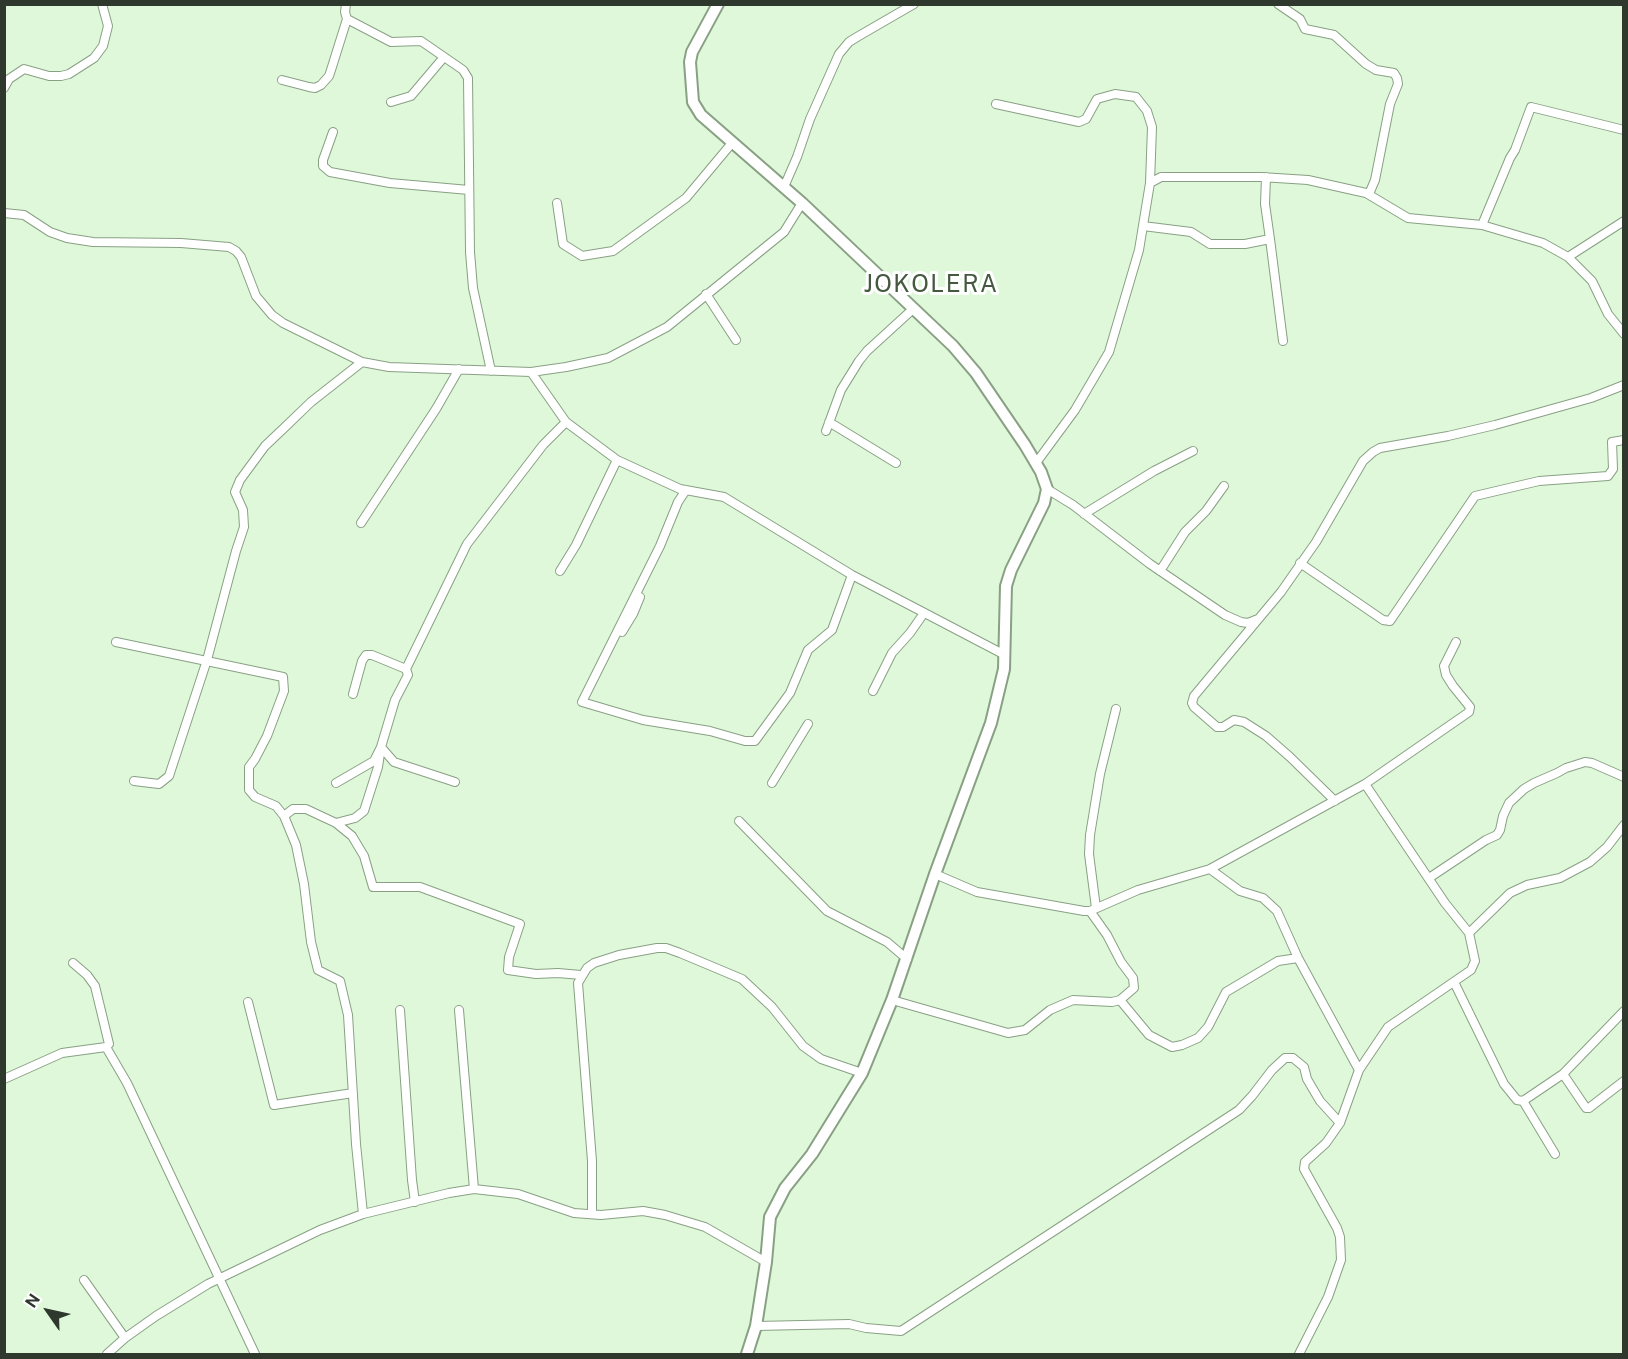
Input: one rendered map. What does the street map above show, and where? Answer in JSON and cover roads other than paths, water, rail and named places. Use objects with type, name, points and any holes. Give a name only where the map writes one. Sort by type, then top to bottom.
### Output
[{"type":"street","points":[[4,88],[9,78],[24,69],[49,76],[61,76],[69,74],[94,58],[103,46],[108,26],[102,4]]},
{"type":"street","points":[[282,80],[315,88],[321,84],[331,70],[347,19],[346,4]]},
{"type":"street","points":[[718,4],[692,52],[693,102],[700,115],[802,203],[953,346],[976,373],[1036,463],[1046,481],[1047,489],[1044,503],[1011,570],[1006,586],[1003,679],[991,723],[935,874],[892,1000],[862,1073],[812,1154],[785,1188],[775,1206],[771,1217],[756,1326],[747,1354]]},
{"type":"street","points":[[784,187],[810,119],[839,54],[849,42],[914,4]]},
{"type":"street","points":[[1278,4],[1300,19],[1305,29],[1334,35],[1366,64],[1376,70],[1394,73],[1397,78],[1398,84],[1390,105],[1375,180],[1369,194]]},
{"type":"street","points":[[347,19],[391,42],[419,40],[463,70],[468,78],[469,236],[473,288],[491,371]]},
{"type":"street","points":[[391,102],[411,96],[444,57]]},
{"type":"street","points":[[996,104],[1079,122],[1086,119],[1097,99],[1115,94],[1136,97],[1147,111],[1152,127],[1150,183],[1139,250],[1109,352],[1075,410],[1036,463]]},
{"type":"street","points":[[1482,225],[1531,107],[1623,130]]},
{"type":"street","points":[[333,132],[323,160],[323,166],[330,172],[390,183],[469,190]]},
{"type":"street","points":[[557,203],[563,244],[582,256],[613,251],[686,198],[732,143]]},
{"type":"street","points":[[1150,183],[1161,177],[1266,177],[1308,180],[1369,194],[1408,218],[1482,225],[1543,243],[1568,257],[1592,281],[1608,314],[1623,334]]},
{"type":"street","points":[[1266,177],[1265,204],[1283,340]]},
{"type":"street","points":[[4,213],[24,215],[50,232],[67,238],[229,247],[241,257],[256,296],[272,315],[283,323],[362,362],[389,367],[531,372],[566,368],[608,358],[667,327],[784,232],[802,203]]},
{"type":"street","points":[[1568,257],[1623,221]]},
{"type":"street","points":[[1143,226],[1191,232],[1210,244],[1245,244],[1270,239]]},
{"type":"street","points":[[706,294],[736,340]]},
{"type":"street","points":[[826,431],[841,390],[859,361],[913,309]]},
{"type":"street","points":[[134,781],[159,784],[170,776],[207,660],[244,527],[243,510],[235,492],[240,480],[265,446],[311,402],[362,362]]},
{"type":"street","points":[[361,523],[436,409],[459,369]]},
{"type":"street","points":[[531,372],[566,422],[617,460],[671,485],[724,497],[852,575],[1005,655]]},
{"type":"street","points":[[1335,801],[1266,736],[1244,722],[1234,720],[1220,728],[1192,705],[1194,696],[1258,619],[1316,542],[1362,460],[1372,452],[1380,448],[1495,425],[1583,401],[1623,385]]},
{"type":"street","points":[[406,669],[467,543],[543,445],[566,422]]},
{"type":"street","points":[[829,422],[896,463]]},
{"type":"street","points":[[1300,563],[1383,620],[1390,621],[1475,496],[1539,481],[1608,476],[1613,469],[1611,442],[1623,440]]},
{"type":"street","points":[[1084,514],[1154,471],[1193,451]]},
{"type":"street","points":[[560,571],[576,545],[617,460]]},
{"type":"street","points":[[1160,571],[1185,532],[1206,511],[1224,486]]},
{"type":"street","points":[[1047,489],[1225,615],[1248,623],[1258,619]]},
{"type":"street","points":[[686,490],[678,502],[660,546],[582,702],[643,720],[754,741],[790,693],[808,650],[832,630],[852,575]]},
{"type":"street","points":[[599,660],[620,636],[633,614],[642,590]]},
{"type":"street","points":[[873,691],[892,653],[924,613]]},
{"type":"street","points":[[116,642],[283,677],[284,691],[267,736],[249,767],[249,790],[255,797],[276,806],[284,816],[296,845],[304,884],[311,942],[318,970],[340,981],[348,1016],[358,1175],[363,1214]]},
{"type":"street","points":[[935,874],[977,892],[1053,907],[1093,910],[1138,890],[1210,869],[1365,784],[1469,712],[1470,707],[1446,675],[1444,666],[1456,642]]},
{"type":"street","points":[[336,823],[355,818],[364,811],[395,700],[408,675],[406,669],[372,655],[366,655],[362,661],[353,694]]},
{"type":"street","points":[[892,1000],[1008,1033],[1025,1030],[1042,1019],[1050,1010],[1073,1000],[1112,1002],[1134,988],[1133,978],[1121,962],[1093,910],[1089,854],[1100,774],[1116,709]]},
{"type":"street","points":[[772,783],[808,724]]},
{"type":"street","points":[[381,747],[394,762],[422,772],[443,776],[455,782]]},
{"type":"street","points":[[336,783],[374,761],[381,747]]},
{"type":"street","points":[[1429,878],[1485,840],[1497,835],[1509,803],[1534,783],[1585,762],[1623,777]]},
{"type":"street","points":[[1299,1354],[1324,1306],[1341,1260],[1340,1237],[1337,1228],[1304,1169],[1305,1162],[1326,1143],[1340,1123],[1359,1070],[1388,1027],[1474,967],[1474,950],[1469,933],[1445,903],[1365,784]]},
{"type":"street","points":[[284,816],[293,809],[306,809],[336,823],[352,836],[364,856],[373,886],[420,887],[520,924],[509,957],[508,970],[536,974],[581,975]]},
{"type":"street","points":[[739,821],[827,911],[887,942],[907,959]]},
{"type":"street","points":[[1469,933],[1510,893],[1527,885],[1560,878],[1590,862],[1607,847],[1623,825]]},
{"type":"street","points":[[1210,869],[1240,891],[1263,898],[1277,911],[1298,958],[1359,1070]]},
{"type":"street","points":[[592,1214],[592,1161],[578,983],[586,968],[603,960],[650,949],[666,948],[742,979],[772,1007],[803,1046],[821,1059],[862,1073]]},
{"type":"street","points":[[1120,999],[1149,1035],[1172,1047],[1182,1045],[1198,1038],[1208,1027],[1226,992],[1278,961],[1298,958]]},
{"type":"street","points":[[73,963],[87,975],[95,986],[110,1040],[106,1047]]},
{"type":"street","points":[[1454,982],[1504,1084],[1517,1100],[1523,1101],[1563,1074],[1623,1011]]},
{"type":"street","points":[[248,1002],[274,1105],[353,1093]]},
{"type":"street","points":[[400,1010],[415,1202]]},
{"type":"street","points":[[459,1010],[474,1189]]},
{"type":"street","points":[[4,1079],[62,1053],[106,1047]]},
{"type":"street","points":[[106,1047],[128,1083],[255,1354]]},
{"type":"street","points":[[756,1326],[838,1323],[901,1331],[1239,1110],[1285,1058],[1293,1058],[1304,1068],[1307,1079],[1320,1101],[1340,1123]]},
{"type":"street","points":[[1563,1074],[1586,1108],[1623,1081]]},
{"type":"street","points":[[1523,1101],[1555,1154]]},
{"type":"street","points":[[107,1354],[156,1316],[221,1276],[320,1230],[363,1214],[474,1189],[518,1194],[574,1213],[601,1215],[643,1211],[682,1219],[705,1227],[766,1262]]},
{"type":"street","points":[[84,1280],[125,1338]]},
{"type":"district","name":"JOKOLERA","points":[[931,285]]}]
